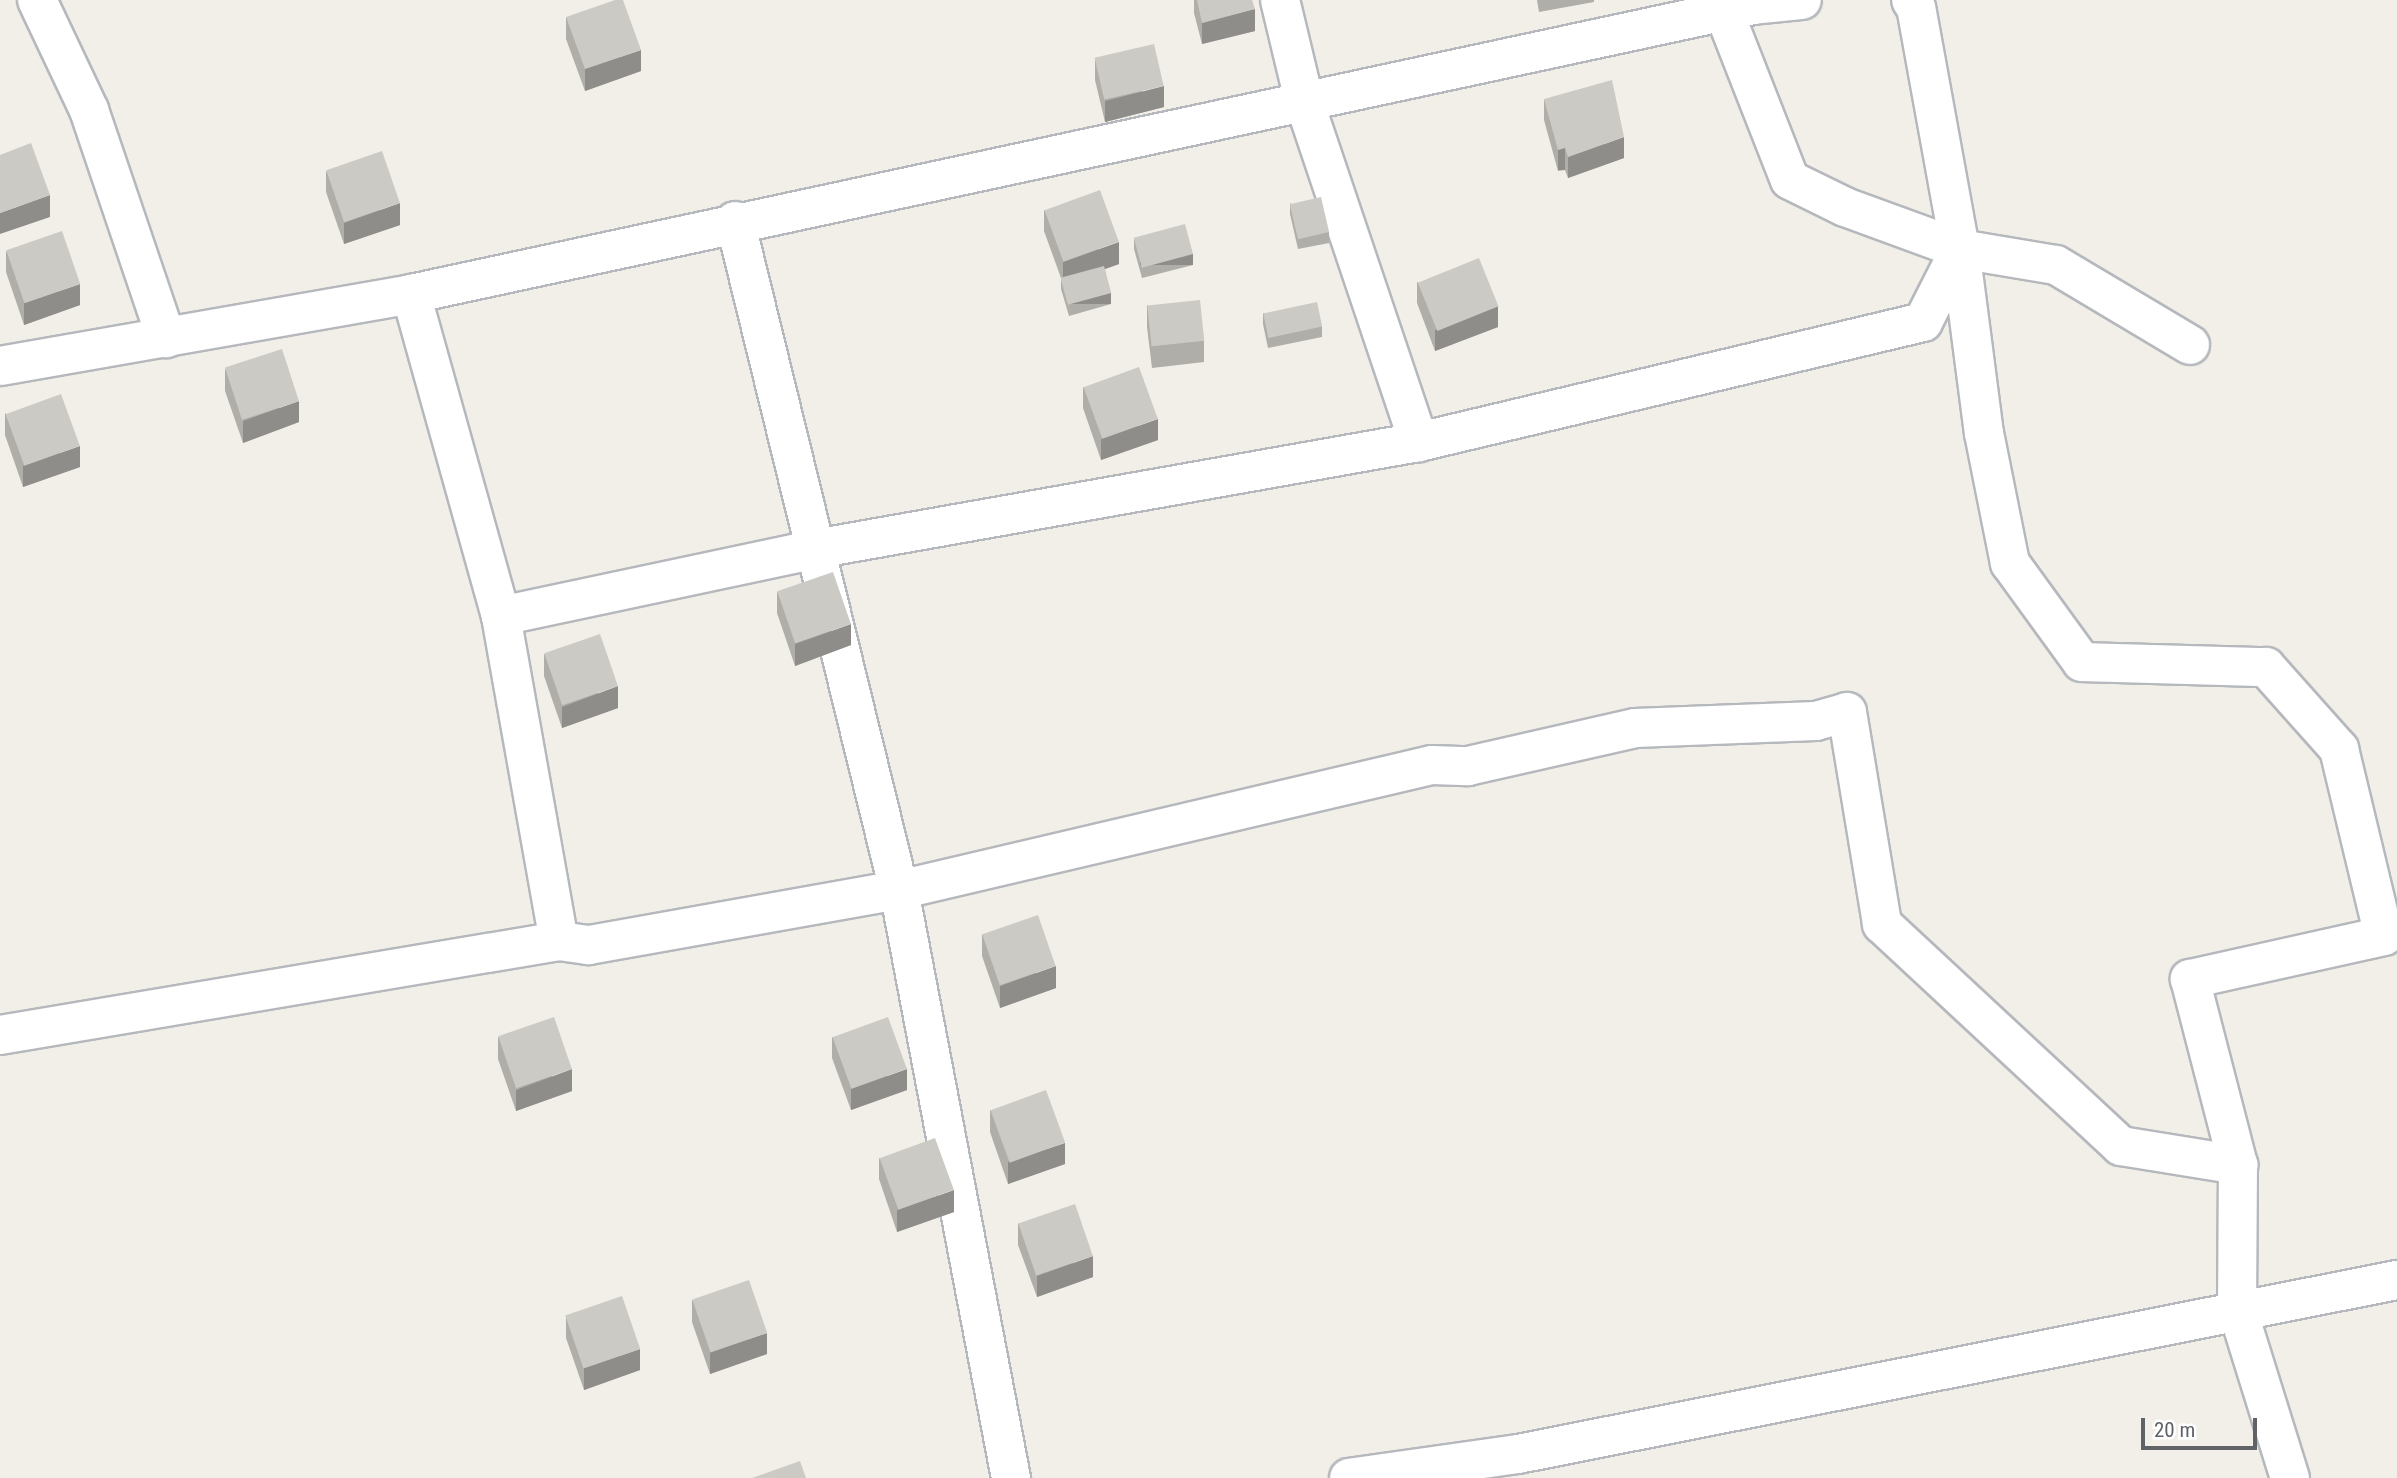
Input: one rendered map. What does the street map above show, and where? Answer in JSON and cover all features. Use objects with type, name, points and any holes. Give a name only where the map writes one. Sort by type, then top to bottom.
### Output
[{"type":"street","points":[[37,0],[89,110],[166,338]]},
{"type":"street","points":[[1280,0],[1305,104],[1419,442]]},
{"type":"street","points":[[0,366],[411,293],[735,221],[1305,104],[1724,12],[1802,0]]},
{"type":"street","points":[[1911,0],[1916,8],[1960,249],[1984,433],[2010,563],[2082,662],[2266,667],[2339,749],[2384,936],[2190,979],[2238,1165],[2236,1308],[2290,1478]]},
{"type":"street","points":[[1724,12],[1790,180],[1846,207],[1960,249],[2056,265],[2190,345]]},
{"type":"street","points":[[735,221],[899,890],[1011,1478]]},
{"type":"street","points":[[500,616],[815,549],[1419,442],[1923,322],[1960,249]]},
{"type":"street","points":[[411,293],[500,616],[559,941]]},
{"type":"street","points":[[0,1035],[559,941],[589,945],[899,890],[1432,765],[1468,766],[1635,728],[1816,721],[1847,712],[1882,924],[2121,1146],[2238,1165]]},
{"type":"street","points":[[1349,1478],[1518,1454],[2236,1308],[2397,1280]]},
{"type":"building","points":[[615,0],[623,0],[641,50],[585,69],[566,17]]},
{"type":"building","points":[[1197,0],[1252,0],[1255,9],[1202,23]]},
{"type":"building","points":[[1154,44],[1164,86],[1104,100],[1095,58]]},
{"type":"building","points":[[1612,80],[1624,137],[1568,157],[1565,148],[1558,150],[1544,99]]},
{"type":"building","points":[[31,143],[50,195],[0,213],[0,155]]},
{"type":"building","points":[[382,151],[400,203],[344,222],[326,170]]},
{"type":"building","points":[[1100,190],[1119,242],[1063,262],[1045,210]]},
{"type":"building","points":[[1321,197],[1329,232],[1298,239],[1290,204]]},
{"type":"building","points":[[1185,224],[1193,254],[1142,268],[1134,238]]},
{"type":"building","points":[[62,231],[80,284],[24,303],[6,250]]},
{"type":"building","points":[[1479,258],[1498,306],[1437,331],[1418,283]]},
{"type":"building","points":[[1104,266],[1111,293],[1068,305],[1061,278]]},
{"type":"building","points":[[1200,300],[1204,341],[1152,346],[1147,306]]},
{"type":"building","points":[[1317,302],[1322,326],[1268,338],[1263,313]]},
{"type":"building","points":[[282,349],[299,401],[242,420],[225,368]]},
{"type":"building","points":[[1139,367],[1158,419],[1102,439],[1084,387]]},
{"type":"building","points":[[61,394],[80,446],[24,466],[6,414]]},
{"type":"building","points":[[833,572],[851,624],[795,643],[777,591]]},
{"type":"building","points":[[600,634],[618,686],[562,705],[544,653]]},
{"type":"building","points":[[1038,915],[1056,966],[1000,985],[982,934]]},
{"type":"building","points":[[554,1017],[572,1069],[516,1088],[498,1036]]},
{"type":"building","points":[[888,1017],[907,1069],[851,1089],[833,1037]]},
{"type":"building","points":[[1046,1090],[1065,1143],[1010,1163],[991,1110]]},
{"type":"building","points":[[935,1138],[954,1190],[898,1210],[880,1158]]},
{"type":"building","points":[[1075,1204],[1093,1256],[1036,1276],[1018,1224]]},
{"type":"building","points":[[749,1280],[767,1333],[711,1352],[692,1300]]},
{"type":"building","points":[[622,1296],[640,1349],[584,1368],[565,1316]]},
{"type":"building","points":[[800,1461],[806,1478],[752,1478]]}]
